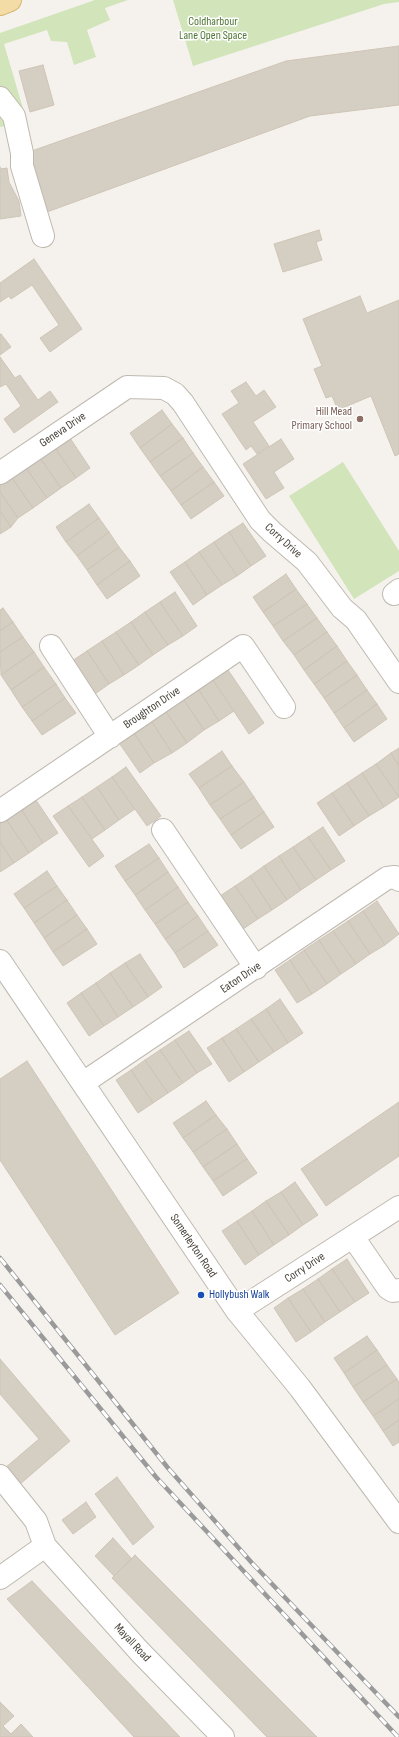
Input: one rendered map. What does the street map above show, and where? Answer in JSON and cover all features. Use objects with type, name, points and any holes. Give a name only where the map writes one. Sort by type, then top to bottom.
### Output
[{"type":"main road","points":[[0,4],[10,0]]},
{"type":"street","points":[[0,98],[14,116],[22,153],[22,166],[43,236]]},
{"type":"street","name":"Geneva Drive","points":[[0,473],[127,387]]},
{"type":"street","name":"Corry Drive","points":[[127,387],[164,388],[174,394],[183,403],[260,520],[307,562],[342,608],[356,620],[399,682]]},
{"type":"street","points":[[51,646],[110,737]]},
{"type":"street","name":"Broughton Drive","points":[[0,811],[244,646],[284,706]]},
{"type":"street","points":[[163,830],[256,968]]},
{"type":"street","name":"Eaton Drive","points":[[83,1083],[256,968],[386,878],[395,877],[399,880]]},
{"type":"street","name":"Somerleyton Road","points":[[0,961],[237,1311],[300,1388],[399,1522]]},
{"type":"street","name":"Corry Drive","points":[[237,1311],[399,1207]]},
{"type":"street","points":[[353,1237],[388,1288],[393,1291],[399,1290]]},
{"type":"street","points":[[0,1476],[36,1521],[45,1546],[0,1578]]},
{"type":"street","name":"Mayall Road","points":[[45,1546],[140,1652],[223,1737]]},
{"type":"green space","points":[[95,0],[128,0],[105,8],[110,20],[87,30],[96,57],[74,65],[67,42],[51,41],[47,30],[4,44],[27,122],[0,127],[0,33]]},
{"type":"green space","name":"Coldharbour Lane Open Space","points":[[173,0],[399,0],[399,2],[384,4],[193,66]]},
{"type":"green space","points":[[343,462],[399,551],[399,571],[354,599],[289,496]]},
{"type":"building","points":[[399,46],[399,105],[310,116],[47,212],[26,153],[286,61]]},
{"type":"building","points":[[43,65],[54,105],[30,112],[19,71]]},
{"type":"building","points":[[7,168],[9,182],[19,201],[21,216],[0,219],[0,169]]},
{"type":"building","points":[[319,230],[322,240],[316,242],[322,260],[283,272],[274,244]]},
{"type":"building","points":[[34,259],[82,329],[50,352],[40,338],[59,325],[32,285],[11,299],[9,296],[0,302],[0,283]]},
{"type":"building","points":[[360,296],[367,313],[399,300],[399,454],[395,456],[371,396],[338,410],[332,396],[326,398],[314,369],[322,366],[303,319]]},
{"type":"building","points":[[1,334],[11,347],[0,355],[0,335]]},
{"type":"building","points":[[0,357],[15,378],[20,375],[38,400],[50,391],[58,402],[14,433],[4,419],[21,406],[6,384],[0,387]]},
{"type":"building","points":[[246,382],[256,396],[264,390],[276,407],[253,422],[269,446],[257,454],[251,446],[246,450],[222,414],[239,403],[231,391]]},
{"type":"building","points":[[162,410],[172,424],[140,448],[130,433]]},
{"type":"building","points":[[172,424],[183,438],[150,462],[140,448]]},
{"type":"building","points":[[68,435],[90,468],[76,478],[53,445]]},
{"type":"building","points":[[183,438],[193,453],[160,476],[150,462]]},
{"type":"building","points":[[281,439],[294,459],[274,472],[284,488],[266,499],[243,464]]},
{"type":"building","points":[[53,445],[76,478],[61,488],[38,455]]},
{"type":"building","points":[[193,453],[203,467],[171,491],[160,476]]},
{"type":"building","points":[[38,455],[61,488],[47,498],[24,465]]},
{"type":"building","points":[[24,465],[47,498],[33,508],[10,475]]},
{"type":"building","points":[[203,467],[214,482],[181,505],[171,491]]},
{"type":"building","points":[[10,475],[33,508],[18,518],[0,492],[0,482]]},
{"type":"building","points":[[214,482],[224,496],[191,519],[181,505]]},
{"type":"building","points":[[0,492],[18,518],[11,527],[0,511]]},
{"type":"building","points":[[89,504],[99,518],[66,542],[56,527]]},
{"type":"building","points":[[0,511],[11,527],[0,534]]},
{"type":"building","points":[[99,518],[109,532],[77,556],[66,542]]},
{"type":"building","points":[[243,523],[266,556],[251,566],[229,532]]},
{"type":"building","points":[[109,532],[119,547],[87,570],[77,556]]},
{"type":"building","points":[[229,532],[251,566],[237,576],[214,542]]},
{"type":"building","points":[[214,542],[237,576],[222,585],[199,552]]},
{"type":"building","points":[[119,547],[130,561],[97,585],[87,570]]},
{"type":"building","points":[[199,552],[222,585],[207,595],[185,562]]},
{"type":"building","points":[[130,561],[140,576],[107,599],[97,585]]},
{"type":"building","points":[[185,562],[207,595],[193,605],[170,572]]},
{"type":"building","points":[[286,574],[296,589],[263,612],[253,597]]},
{"type":"building","points":[[296,589],[307,604],[273,626],[263,612]]},
{"type":"building","points":[[175,592],[197,626],[183,636],[160,602]]},
{"type":"building","points":[[160,602],[183,636],[168,645],[145,612]]},
{"type":"building","points":[[307,604],[317,618],[283,641],[273,626]]},
{"type":"building","points":[[3,608],[13,622],[0,631],[0,610]]},
{"type":"building","points":[[145,612],[168,645],[153,655],[131,622]]},
{"type":"building","points":[[317,618],[327,632],[294,655],[283,641]]},
{"type":"building","points":[[13,622],[23,637],[0,652],[0,631]]},
{"type":"building","points":[[131,622],[153,655],[139,665],[116,632]]},
{"type":"building","points":[[116,632],[139,665],[124,675],[102,641]]},
{"type":"building","points":[[327,632],[337,646],[304,670],[294,655]]},
{"type":"building","points":[[23,637],[34,652],[1,675],[0,652]]},
{"type":"building","points":[[102,641],[124,675],[109,684],[87,651]]},
{"type":"building","points":[[337,646],[347,661],[314,684],[304,670]]},
{"type":"building","points":[[87,651],[109,684],[95,694],[72,661]]},
{"type":"building","points":[[34,652],[44,667],[11,690],[1,675]]},
{"type":"building","points":[[347,661],[357,675],[324,698],[314,684]]},
{"type":"building","points":[[44,667],[56,684],[22,707],[11,690]]},
{"type":"building","points":[[226,667],[264,723],[249,734],[211,677]]},
{"type":"building","points":[[357,675],[367,690],[334,713],[324,698]]},
{"type":"building","points":[[211,677],[234,711],[219,721],[197,687]]},
{"type":"building","points":[[56,684],[65,698],[32,721],[22,707]]},
{"type":"building","points":[[197,687],[219,721],[204,730],[182,697]]},
{"type":"building","points":[[367,690],[377,704],[344,728],[334,713]]},
{"type":"building","points":[[182,697],[204,730],[187,743],[165,710]]},
{"type":"building","points":[[65,698],[76,713],[42,735],[32,721]]},
{"type":"building","points":[[377,704],[387,719],[354,742],[344,728]]},
{"type":"building","points":[[165,710],[187,743],[172,753],[150,719]]},
{"type":"building","points":[[150,719],[172,753],[154,763],[132,730]]},
{"type":"building","points":[[132,730],[154,763],[140,773],[117,740]]},
{"type":"building","points":[[399,748],[399,766],[391,753]]},
{"type":"building","points":[[222,751],[232,766],[199,788],[189,774]]},
{"type":"building","points":[[391,753],[399,766],[399,797],[376,764]]},
{"type":"building","points":[[376,764],[399,797],[384,807],[362,773]]},
{"type":"building","points":[[232,766],[244,782],[210,805],[199,788]]},
{"type":"building","points":[[126,767],[161,816],[147,826],[112,777]]},
{"type":"building","points":[[362,773],[384,807],[369,816],[347,783]]},
{"type":"building","points":[[112,777],[135,809],[119,820],[97,787]]},
{"type":"building","points":[[244,782],[254,797],[220,819],[210,805]]},
{"type":"building","points":[[347,783],[369,816],[354,826],[332,793]]},
{"type":"building","points":[[97,787],[119,820],[105,830],[82,797]]},
{"type":"building","points":[[332,793],[354,826],[339,836],[317,803]]},
{"type":"building","points":[[82,797],[105,830],[92,839],[68,806]]},
{"type":"building","points":[[254,797],[264,812],[231,835],[220,819]]},
{"type":"building","points":[[36,800],[58,833],[43,843],[21,809]]},
{"type":"building","points":[[68,806],[104,856],[89,867],[53,816]]},
{"type":"building","points":[[21,809],[43,843],[29,853],[6,819]]},
{"type":"building","points":[[264,812],[274,827],[241,849],[231,835]]},
{"type":"building","points":[[6,819],[29,853],[14,863],[0,842],[0,824]]},
{"type":"building","points":[[323,827],[345,861],[331,870],[308,837]]},
{"type":"building","points":[[308,837],[331,870],[316,880],[293,847]]},
{"type":"building","points":[[0,842],[14,863],[0,872]]},
{"type":"building","points":[[149,844],[159,858],[125,881],[115,866]]},
{"type":"building","points":[[293,847],[316,880],[301,890],[279,856]]},
{"type":"building","points":[[279,856],[301,890],[287,900],[264,866]]},
{"type":"building","points":[[159,858],[168,872],[135,895],[125,881]]},
{"type":"building","points":[[264,866],[287,900],[272,910],[250,876]]},
{"type":"building","points":[[47,871],[57,886],[24,908],[14,894]]},
{"type":"building","points":[[168,872],[178,887],[145,910],[135,895]]},
{"type":"building","points":[[250,876],[272,910],[258,919],[235,886]]},
{"type":"building","points":[[57,886],[67,900],[34,923],[24,908]]},
{"type":"building","points":[[235,886],[258,919],[243,929],[220,896]]},
{"type":"building","points":[[178,887],[188,902],[155,924],[145,910]]},
{"type":"building","points":[[67,900],[77,915],[44,938],[34,923]]},
{"type":"building","points":[[377,901],[399,934],[385,945],[363,911]]},
{"type":"building","points":[[188,902],[198,916],[165,939],[155,924]]},
{"type":"building","points":[[363,911],[385,945],[370,954],[348,921]]},
{"type":"building","points":[[77,915],[87,929],[53,952],[44,938]]},
{"type":"building","points":[[198,916],[208,931],[175,953],[165,939]]},
{"type":"building","points":[[348,921],[370,954],[356,964],[333,931]]},
{"type":"building","points":[[87,929],[97,944],[63,966],[53,952]]},
{"type":"building","points":[[208,931],[218,945],[184,968],[175,953]]},
{"type":"building","points":[[333,931],[356,964],[341,974],[319,940]]},
{"type":"building","points":[[319,940],[341,974],[327,984],[304,950]]},
{"type":"building","points":[[304,950],[327,984],[312,994],[290,960]]},
{"type":"building","points":[[140,954],[162,987],[148,997],[125,963]]},
{"type":"building","points":[[290,960],[312,994],[297,1003],[275,970]]},
{"type":"building","points":[[125,963],[148,997],[133,1007],[110,973]]},
{"type":"building","points":[[110,973],[133,1007],[118,1017],[96,983]]},
{"type":"building","points":[[96,983],[118,1017],[104,1026],[81,993]]},
{"type":"building","points":[[81,993],[104,1026],[89,1036],[67,1003]]},
{"type":"building","points":[[280,999],[303,1033],[288,1043],[266,1009]]},
{"type":"building","points":[[266,1009],[288,1043],[274,1052],[251,1019]]},
{"type":"building","points":[[251,1019],[274,1052],[259,1062],[236,1029]]},
{"type":"building","points":[[236,1029],[259,1062],[244,1072],[222,1038]]},
{"type":"building","points":[[189,1031],[212,1064],[197,1073],[175,1040]]},
{"type":"building","points":[[222,1038],[244,1072],[229,1082],[207,1048]]},
{"type":"building","points":[[175,1040],[197,1073],[183,1083],[160,1050]]},
{"type":"building","points":[[160,1050],[183,1083],[168,1093],[145,1060]]},
{"type":"building","points":[[145,1060],[168,1093],[153,1103],[131,1070]]},
{"type":"building","points":[[27,1061],[179,1293],[115,1335],[0,1160],[0,1079]]},
{"type":"building","points":[[131,1070],[153,1103],[138,1113],[116,1080]]},
{"type":"building","points":[[206,1101],[216,1115],[183,1138],[173,1123]]},
{"type":"building","points":[[399,1102],[399,1156],[326,1206],[301,1169]]},
{"type":"building","points":[[216,1115],[227,1129],[193,1152],[183,1138]]},
{"type":"building","points":[[227,1129],[237,1144],[203,1167],[193,1152]]},
{"type":"building","points":[[237,1144],[247,1159],[213,1181],[203,1167]]},
{"type":"building","points":[[247,1159],[257,1173],[223,1196],[213,1181]]},
{"type":"building","points":[[295,1182],[318,1215],[303,1225],[281,1192]]},
{"type":"building","points":[[281,1192],[303,1225],[289,1235],[266,1201]]},
{"type":"building","points":[[266,1201],[289,1235],[274,1245],[252,1211]]},
{"type":"building","points":[[252,1211],[274,1245],[259,1255],[237,1221]]},
{"type":"building","points":[[237,1221],[259,1255],[245,1265],[222,1231]]},
{"type":"building","points":[[347,1259],[369,1293],[355,1302],[332,1269]]},
{"type":"building","points":[[332,1269],[355,1302],[340,1312],[318,1279]]},
{"type":"building","points":[[318,1279],[340,1312],[325,1322],[303,1289]]},
{"type":"building","points":[[303,1289],[325,1322],[311,1332],[288,1298]]},
{"type":"building","points":[[288,1298],[311,1332],[296,1342],[274,1308]]},
{"type":"building","points":[[367,1336],[377,1350],[344,1373],[334,1358]]},
{"type":"building","points":[[377,1350],[387,1365],[353,1387],[344,1373]]},
{"type":"building","points":[[0,1359],[70,1441],[19,1485],[5,1468],[39,1439],[0,1394]]},
{"type":"building","points":[[387,1365],[397,1379],[363,1402],[353,1387]]},
{"type":"building","points":[[397,1379],[399,1383],[399,1399],[373,1416],[363,1402]]},
{"type":"building","points":[[399,1399],[399,1420],[383,1431],[373,1416]]},
{"type":"building","points":[[399,1420],[399,1442],[393,1446],[383,1431]]},
{"type":"building","points":[[117,1477],[154,1527],[133,1545],[95,1494]]},
{"type":"building","points":[[86,1502],[96,1517],[73,1534],[62,1520]]},
{"type":"building","points":[[113,1538],[132,1559],[114,1576],[95,1556]]},
{"type":"building","points":[[135,1555],[317,1737],[267,1737],[112,1578]]},
{"type":"building","points":[[32,1581],[180,1737],[134,1737],[7,1599]]},
{"type":"building","points":[[0,1702],[14,1716],[3,1726],[11,1734],[21,1724],[33,1737],[0,1737]]},
{"type":"railway","points":[[0,1258],[168,1468],[252,1563],[399,1717]]},
{"type":"railway","points":[[0,1285],[156,1477],[398,1737]]},
{"type":"place","name":"Hill Mead Primary School","points":[[360,419]]},
{"type":"place","name":"Hollybush Walk","points":[[201,1295]]}]
